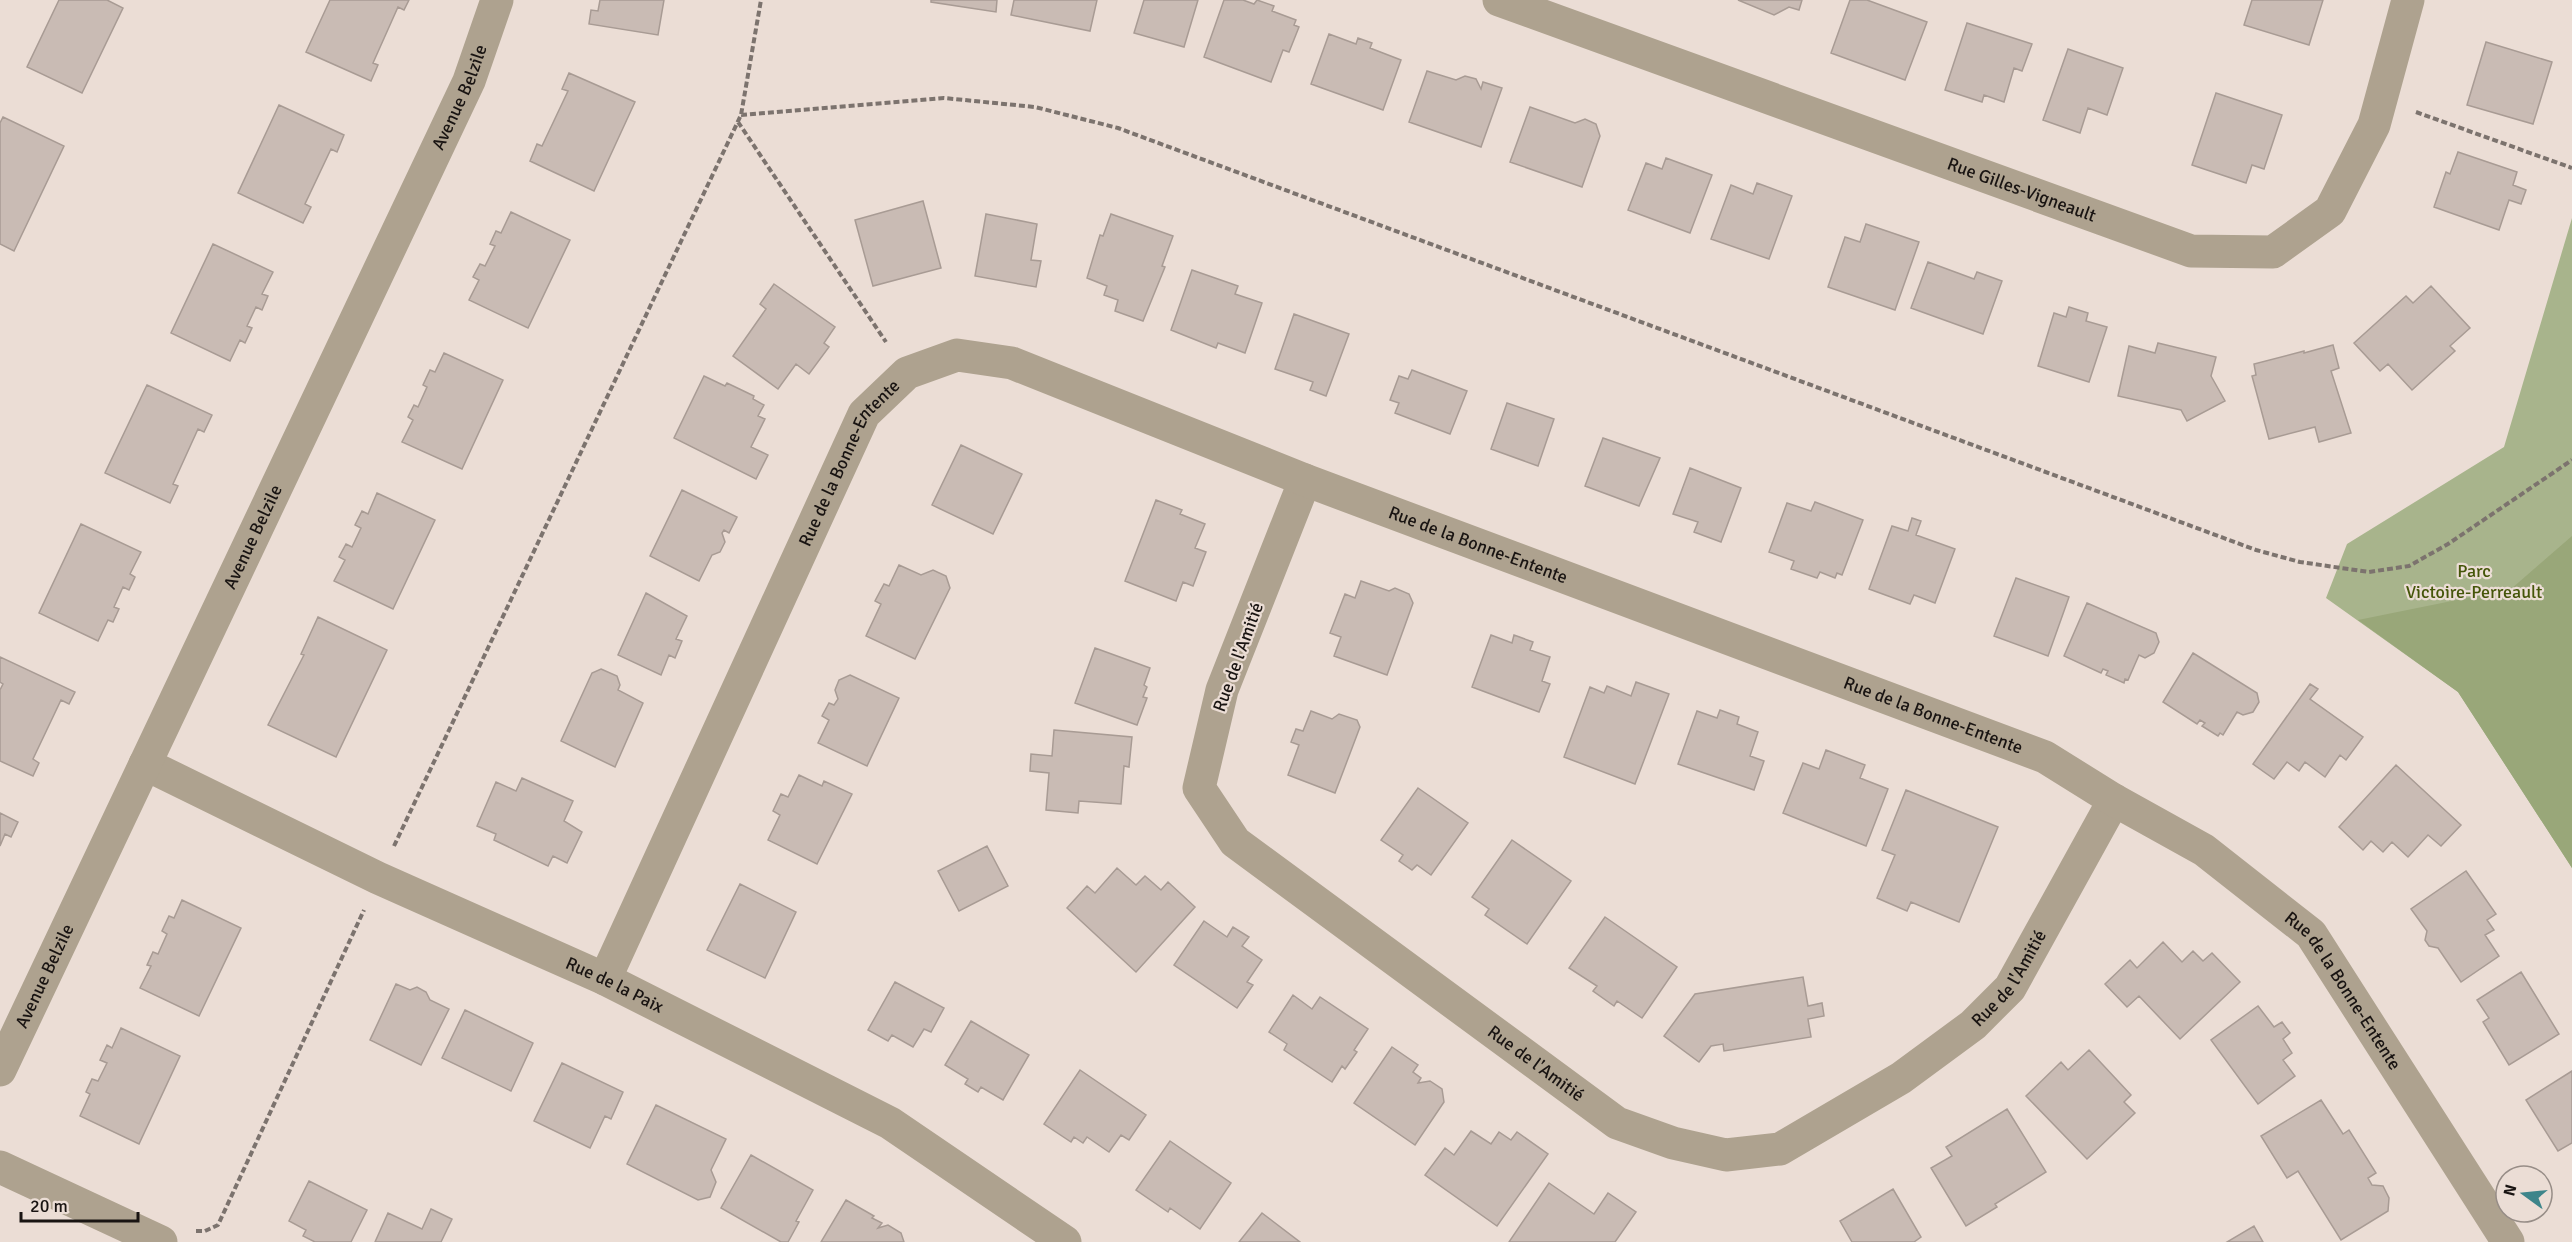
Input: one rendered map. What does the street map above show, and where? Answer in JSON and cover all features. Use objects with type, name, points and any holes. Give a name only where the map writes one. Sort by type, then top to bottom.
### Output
[{"type":"street","name":"Avenue Belzile","points":[[0,1070],[469,81],[497,0]]},
{"type":"street","name":"Rue Gilles-Vigneault","points":[[1499,0],[2191,251],[2273,252],[2330,212],[2374,125],[2408,0]]},
{"type":"street","name":"Rue de la Bonne-Entente","points":[[605,979],[864,414],[907,373],[957,355],[1012,363],[1305,480],[2045,757],[2114,800],[2204,850],[2311,934],[2496,1238]]},
{"type":"street","name":"Rue de l'Amitié","points":[[1305,480],[1222,690],[1199,788],[1235,842],[1617,1123],[1673,1143],[1726,1155],[1780,1149],[1901,1078],[1973,1025],[2010,988],[2114,800]]},
{"type":"street","name":"Rue de la Paix","points":[[145,764],[378,878],[605,979],[890,1123],[1065,1242]]},
{"type":"street","points":[[0,1167],[175,1237]]},
{"type":"path","points":[[175,1237],[204,1231],[218,1225],[378,878],[738,122],[761,0]]},
{"type":"path","points":[[741,115],[944,98],[1035,107],[1118,128],[2256,550],[2300,562],[2369,573],[2409,566],[2448,544],[2572,460]]},
{"type":"path","points":[[2381,100],[2572,168]]},
{"type":"path","points":[[738,122],[907,373]]},
{"type":"green space","name":"Parc Victoire-Perreault","points":[[2572,218],[2572,868],[2458,692],[2326,598],[2347,544],[2504,447]]},
{"type":"green space","points":[[2572,536],[2572,868],[2458,692],[2358,620],[2511,589]]},
{"type":"building","points":[[59,0],[107,0],[123,8],[82,93],[27,67]]},
{"type":"building","points":[[330,0],[409,0],[404,10],[398,7],[373,63],[378,65],[371,81],[306,52]]},
{"type":"building","points":[[600,0],[664,0],[658,35],[589,24],[591,10],[598,11]]},
{"type":"building","points":[[931,0],[997,0],[996,12],[931,2]]},
{"type":"building","points":[[1014,0],[1097,0],[1090,31],[1011,15]]},
{"type":"building","points":[[1144,0],[1198,0],[1184,47],[1134,33]]},
{"type":"building","points":[[1224,0],[1243,0],[1254,4],[1257,0],[1274,6],[1272,11],[1296,20],[1294,25],[1299,27],[1289,52],[1283,50],[1271,82],[1204,57]]},
{"type":"building","points":[[1738,0],[1802,0],[1799,10],[1789,7],[1774,15]]},
{"type":"building","points":[[1850,0],[1867,0],[1927,22],[1905,80],[1831,53]]},
{"type":"building","points":[[2252,0],[2323,0],[2309,45],[2244,25]]},
{"type":"building","points":[[1967,23],[2032,44],[2022,71],[2014,68],[2004,102],[1984,95],[1982,102],[1945,90]]},
{"type":"building","points":[[1329,34],[1356,44],[1358,38],[1372,43],[1370,48],[1401,60],[1383,110],[1311,84]]},
{"type":"building","points":[[2486,42],[2552,62],[2533,124],[2467,105]]},
{"type":"building","points":[[2068,49],[2123,68],[2107,115],[2088,108],[2080,133],[2043,120]]},
{"type":"building","points":[[1427,71],[1456,80],[1465,76],[1476,79],[1481,89],[1483,82],[1502,88],[1481,147],[1409,122]]},
{"type":"building","points":[[569,73],[635,102],[594,191],[530,161],[537,144],[542,146],[568,91],[562,89]]},
{"type":"building","points":[[2216,93],[2282,115],[2264,169],[2252,165],[2246,183],[2192,165]]},
{"type":"building","points":[[279,105],[344,135],[337,152],[331,149],[305,204],[311,207],[303,223],[238,193]]},
{"type":"building","points":[[1530,107],[1575,123],[1585,119],[1596,124],[1600,136],[1582,187],[1510,162]]},
{"type":"building","points":[[3,117],[64,146],[14,251],[0,244],[0,123]]},
{"type":"building","points":[[2458,152],[2517,172],[2513,185],[2526,190],[2521,204],[2509,200],[2499,230],[2434,207],[2446,172],[2450,174]]},
{"type":"building","points":[[1666,158],[1712,175],[1690,233],[1628,210],[1646,163],[1662,169]]},
{"type":"building","points":[[1757,183],[1792,196],[1769,259],[1711,239],[1731,185],[1753,194]]},
{"type":"building","points":[[923,201],[941,268],[873,286],[855,220]]},
{"type":"building","points":[[511,212],[570,240],[528,328],[469,300],[479,280],[473,277],[480,264],[485,266],[495,246],[490,244],[496,231],[501,233]]},
{"type":"building","points":[[986,214],[1037,224],[1031,260],[1041,261],[1036,287],[975,276]]},
{"type":"building","points":[[1111,214],[1173,236],[1162,266],[1165,267],[1143,321],[1115,311],[1118,300],[1104,295],[1107,286],[1087,278],[1100,235],[1103,236]]},
{"type":"building","points":[[1866,224],[1919,242],[1895,310],[1828,287],[1845,237],[1860,242]]},
{"type":"building","points":[[213,244],[273,272],[262,294],[268,296],[262,310],[256,307],[247,326],[252,328],[245,343],[240,340],[230,361],[171,333]]},
{"type":"building","points":[[1928,262],[1974,279],[1977,272],[2002,281],[1983,334],[1911,308]]},
{"type":"building","points":[[1192,270],[1238,286],[1235,294],[1262,303],[1245,353],[1218,343],[1216,348],[1171,330]]},
{"type":"building","points":[[774,284],[835,327],[824,343],[829,347],[809,374],[796,364],[778,389],[733,356],[766,309],[760,304]]},
{"type":"building","points":[[2431,286],[2470,328],[2450,346],[2455,351],[2412,390],[2388,364],[2380,371],[2354,343],[2406,296],[2413,303]]},
{"type":"building","points":[[2069,307],[2088,313],[2086,321],[2107,327],[2089,382],[2038,366],[2054,313],[2066,317]]},
{"type":"building","points":[[1294,314],[1349,334],[1326,396],[1310,390],[1313,382],[1275,369]]},
{"type":"building","points":[[2158,343],[2216,357],[2211,376],[2225,401],[2187,421],[2181,410],[2118,396],[2129,346],[2155,353]]},
{"type":"building","points":[[2333,345],[2339,368],[2331,371],[2351,433],[2319,442],[2315,427],[2269,439],[2252,376],[2256,375],[2254,364]]},
{"type":"building","points":[[444,353],[503,380],[462,469],[402,442],[413,420],[408,417],[414,405],[418,407],[427,387],[423,385],[430,370],[435,372]]},
{"type":"building","points":[[1412,370],[1467,391],[1450,434],[1395,413],[1399,403],[1390,400],[1399,376],[1408,379]]},
{"type":"building","points":[[704,376],[725,386],[727,383],[754,396],[753,399],[764,405],[758,416],[765,419],[751,447],[768,455],[756,479],[674,438]]},
{"type":"building","points":[[147,385],[212,415],[204,432],[198,429],[173,484],[178,486],[170,503],[105,473]]},
{"type":"building","points":[[1507,403],[1554,419],[1538,466],[1491,449]]},
{"type":"building","points":[[1603,438],[1660,458],[1639,506],[1585,486]]},
{"type":"building","points":[[961,445],[1022,474],[993,534],[932,505]]},
{"type":"building","points":[[1690,468],[1741,488],[1721,542],[1694,532],[1698,522],[1673,514]]},
{"type":"building","points":[[682,490],[737,517],[729,533],[724,530],[722,533],[725,542],[720,552],[712,555],[699,581],[650,556]]},
{"type":"building","points":[[377,493],[435,520],[393,609],[334,581],[345,560],[339,557],[346,544],[352,547],[361,528],[355,525],[362,511],[368,514]]},
{"type":"building","points":[[1156,500],[1182,510],[1180,514],[1205,524],[1195,548],[1206,552],[1193,586],[1183,582],[1176,601],[1125,581]]},
{"type":"building","points":[[1815,502],[1863,520],[1842,575],[1837,573],[1835,578],[1820,572],[1817,578],[1791,569],[1794,561],[1769,552],[1787,503],[1811,511]]},
{"type":"building","points":[[1912,518],[1921,521],[1916,535],[1955,549],[1935,603],[1914,595],[1910,604],[1869,589],[1892,526],[1908,531]]},
{"type":"building","points":[[81,524],[141,552],[130,574],[135,577],[129,590],[123,587],[114,607],[119,609],[113,622],[108,620],[98,641],[39,613]]},
{"type":"building","points":[[899,565],[921,575],[933,570],[946,576],[950,588],[915,659],[866,636],[881,604],[875,601],[884,584],[889,586]]},
{"type":"building","points":[[2016,578],[2069,597],[2048,656],[1994,636]]},
{"type":"building","points":[[1361,581],[1389,591],[1395,588],[1409,594],[1413,603],[1387,675],[1334,656],[1341,637],[1330,633],[1345,594],[1355,598]]},
{"type":"building","points":[[646,593],[687,616],[676,639],[682,641],[675,658],[669,655],[661,675],[618,655]]},
{"type":"building","points":[[2087,603],[2156,633],[2159,642],[2154,653],[2145,658],[2139,655],[2128,680],[2125,679],[2124,683],[2106,675],[2108,671],[2103,669],[2101,673],[2064,656]]},
{"type":"building","points":[[318,617],[387,650],[336,757],[268,725],[304,655],[301,654]]},
{"type":"building","points":[[1491,635],[1512,643],[1514,635],[1533,642],[1530,650],[1550,657],[1542,681],[1550,684],[1539,712],[1472,687]]},
{"type":"building","points":[[1095,648],[1150,668],[1144,685],[1147,687],[1143,697],[1147,698],[1137,725],[1075,703]]},
{"type":"building","points":[[2193,653],[2257,693],[2259,702],[2253,712],[2243,715],[2237,712],[2223,735],[2220,733],[2218,736],[2202,726],[2205,723],[2200,720],[2197,724],[2163,702]]},
{"type":"building","points":[[0,657],[75,692],[69,704],[61,700],[33,759],[39,763],[33,776],[0,761],[0,690],[3,684],[0,682]]},
{"type":"building","points":[[601,669],[617,676],[620,685],[618,690],[643,703],[615,767],[561,741],[592,673]]},
{"type":"building","points":[[850,675],[899,698],[867,766],[818,743],[829,720],[822,716],[829,703],[834,705],[838,699],[835,690],[839,680]]},
{"type":"building","points":[[1636,682],[1669,694],[1635,784],[1564,757],[1590,687],[1604,693],[1607,686],[1631,696]]},
{"type":"building","points":[[2310,684],[2318,689],[2310,699],[2363,737],[2346,760],[2340,755],[2325,777],[2305,762],[2299,771],[2287,762],[2274,779],[2253,764]]},
{"type":"building","points":[[1720,710],[1739,717],[1737,724],[1758,732],[1750,756],[1764,761],[1754,790],[1678,764],[1697,711],[1717,718]]},
{"type":"building","points":[[1311,711],[1332,719],[1339,714],[1357,720],[1360,727],[1335,793],[1288,775],[1299,745],[1291,742],[1296,729],[1303,731]]},
{"type":"building","points":[[1054,730],[1132,737],[1129,767],[1124,766],[1121,804],[1079,801],[1078,813],[1046,810],[1049,773],[1030,771],[1031,754],[1052,756]]},
{"type":"building","points":[[1826,750],[1865,765],[1860,778],[1888,789],[1866,846],[1783,813],[1803,763],[1819,769]]},
{"type":"building","points":[[2396,765],[2461,825],[2441,846],[2428,835],[2408,857],[2392,842],[2383,852],[2371,841],[2363,850],[2339,827]]},
{"type":"building","points":[[799,775],[822,786],[824,781],[852,794],[817,864],[768,840],[780,815],[773,811],[781,794],[788,797]]},
{"type":"building","points":[[522,778],[573,801],[564,821],[582,832],[567,863],[553,856],[548,866],[494,840],[496,834],[477,826],[496,782],[516,791]]},
{"type":"building","points":[[1418,788],[1468,823],[1431,875],[1417,865],[1412,870],[1399,861],[1403,855],[1381,840]]},
{"type":"building","points":[[1906,790],[1998,827],[1959,922],[1911,902],[1907,911],[1877,898],[1895,855],[1882,850]]},
{"type":"building","points":[[0,813],[18,822],[11,837],[5,834],[0,846]]},
{"type":"building","points":[[1512,840],[1571,881],[1527,944],[1485,915],[1489,909],[1472,897]]},
{"type":"building","points":[[987,846],[1008,886],[959,911],[938,871]]},
{"type":"building","points":[[1117,868],[1136,885],[1145,876],[1161,890],[1168,882],[1195,907],[1136,972],[1067,908],[1087,886],[1095,893]]},
{"type":"building","points":[[2466,871],[2496,914],[2487,920],[2494,930],[2485,935],[2499,956],[2461,982],[2438,948],[2429,946],[2425,940],[2427,931],[2411,909]]},
{"type":"building","points":[[740,884],[796,912],[765,978],[707,950]]},
{"type":"building","points":[[182,900],[241,928],[199,1016],[140,988],[151,966],[147,965],[153,952],[158,954],[167,934],[162,931],[169,916],[174,918]]},
{"type":"building","points":[[1605,917],[1677,967],[1642,1018],[1617,1001],[1614,1006],[1593,991],[1597,986],[1569,968]]},
{"type":"building","points":[[1204,921],[1227,937],[1233,927],[1249,937],[1242,946],[1262,960],[1247,982],[1253,985],[1237,1008],[1174,965]]},
{"type":"building","points":[[2163,942],[2182,962],[2193,951],[2203,961],[2212,953],[2240,982],[2180,1039],[2139,996],[2127,1007],[2105,984],[2130,960],[2137,968]]},
{"type":"building","points":[[2521,972],[2559,1034],[2509,1065],[2483,1022],[2489,1018],[2477,1000]]},
{"type":"building","points":[[1803,977],[1808,1006],[1822,1003],[1824,1016],[1808,1019],[1811,1037],[1724,1051],[1723,1044],[1711,1046],[1699,1062],[1664,1036],[1695,994]]},
{"type":"building","points":[[895,982],[944,1008],[931,1032],[924,1029],[913,1047],[892,1035],[888,1041],[868,1030]]},
{"type":"building","points":[[396,984],[410,990],[417,987],[426,992],[430,1000],[449,1009],[421,1065],[370,1040]]},
{"type":"building","points":[[1293,995],[1312,1009],[1320,997],[1368,1029],[1354,1050],[1357,1052],[1345,1069],[1342,1066],[1332,1082],[1284,1050],[1287,1044],[1269,1032]]},
{"type":"building","points":[[2258,1006],[2274,1027],[2282,1022],[2290,1033],[2283,1039],[2292,1053],[2283,1060],[2295,1076],[2258,1104],[2211,1040]]},
{"type":"building","points":[[465,1010],[533,1043],[511,1091],[442,1058]]},
{"type":"building","points":[[971,1021],[1029,1055],[1003,1100],[981,1087],[978,1092],[965,1084],[968,1079],[945,1065]]},
{"type":"building","points":[[121,1028],[180,1056],[139,1144],[80,1116],[90,1094],[86,1092],[92,1079],[98,1081],[107,1063],[100,1060],[107,1045],[112,1048]]},
{"type":"building","points":[[1392,1047],[1418,1065],[1413,1072],[1421,1078],[1418,1083],[1430,1081],[1442,1089],[1444,1102],[1415,1145],[1354,1103]]},
{"type":"building","points":[[2089,1050],[2131,1095],[2124,1102],[2135,1113],[2087,1159],[2026,1096],[2061,1062],[2068,1070]]},
{"type":"building","points":[[562,1063],[623,1092],[611,1119],[605,1116],[590,1148],[534,1121]]},
{"type":"building","points":[[1080,1070],[1146,1115],[1129,1140],[1121,1135],[1109,1152],[1087,1137],[1083,1143],[1074,1137],[1071,1142],[1044,1124]]},
{"type":"building","points":[[2572,1071],[2572,1143],[2558,1151],[2526,1100]]},
{"type":"building","points":[[2321,1100],[2343,1134],[2349,1130],[2376,1173],[2368,1178],[2372,1185],[2383,1186],[2389,1198],[2388,1211],[2341,1240],[2298,1171],[2287,1178],[2261,1136]]},
{"type":"building","points":[[656,1105],[726,1139],[711,1170],[716,1182],[710,1197],[698,1200],[627,1164]]},
{"type":"building","points":[[2007,1109],[2046,1172],[1995,1204],[1997,1207],[1966,1226],[1931,1168],[1952,1156],[1946,1147]]},
{"type":"building","points":[[1471,1131],[1491,1144],[1499,1132],[1511,1140],[1517,1132],[1548,1154],[1497,1226],[1425,1175],[1445,1148],[1454,1155]]},
{"type":"building","points":[[1170,1141],[1231,1183],[1200,1229],[1170,1208],[1168,1212],[1136,1190]]},
{"type":"building","points":[[751,1155],[813,1190],[796,1221],[799,1222],[788,1242],[781,1242],[721,1208]]},
{"type":"building","points":[[309,1181],[367,1210],[351,1242],[315,1242],[303,1236],[306,1230],[289,1221]]},
{"type":"building","points":[[1549,1183],[1594,1214],[1608,1193],[1636,1212],[1615,1242],[1509,1242]]},
{"type":"building","points":[[1893,1189],[1921,1237],[1914,1242],[1852,1242],[1840,1221]]},
{"type":"building","points":[[846,1200],[882,1223],[878,1228],[888,1225],[901,1233],[904,1242],[821,1242]]},
{"type":"building","points":[[431,1209],[452,1219],[441,1242],[375,1242],[388,1213],[422,1229]]},
{"type":"building","points":[[1262,1213],[1300,1242],[1239,1242]]},
{"type":"building","points":[[2254,1226],[2263,1242],[2227,1242]]}]
